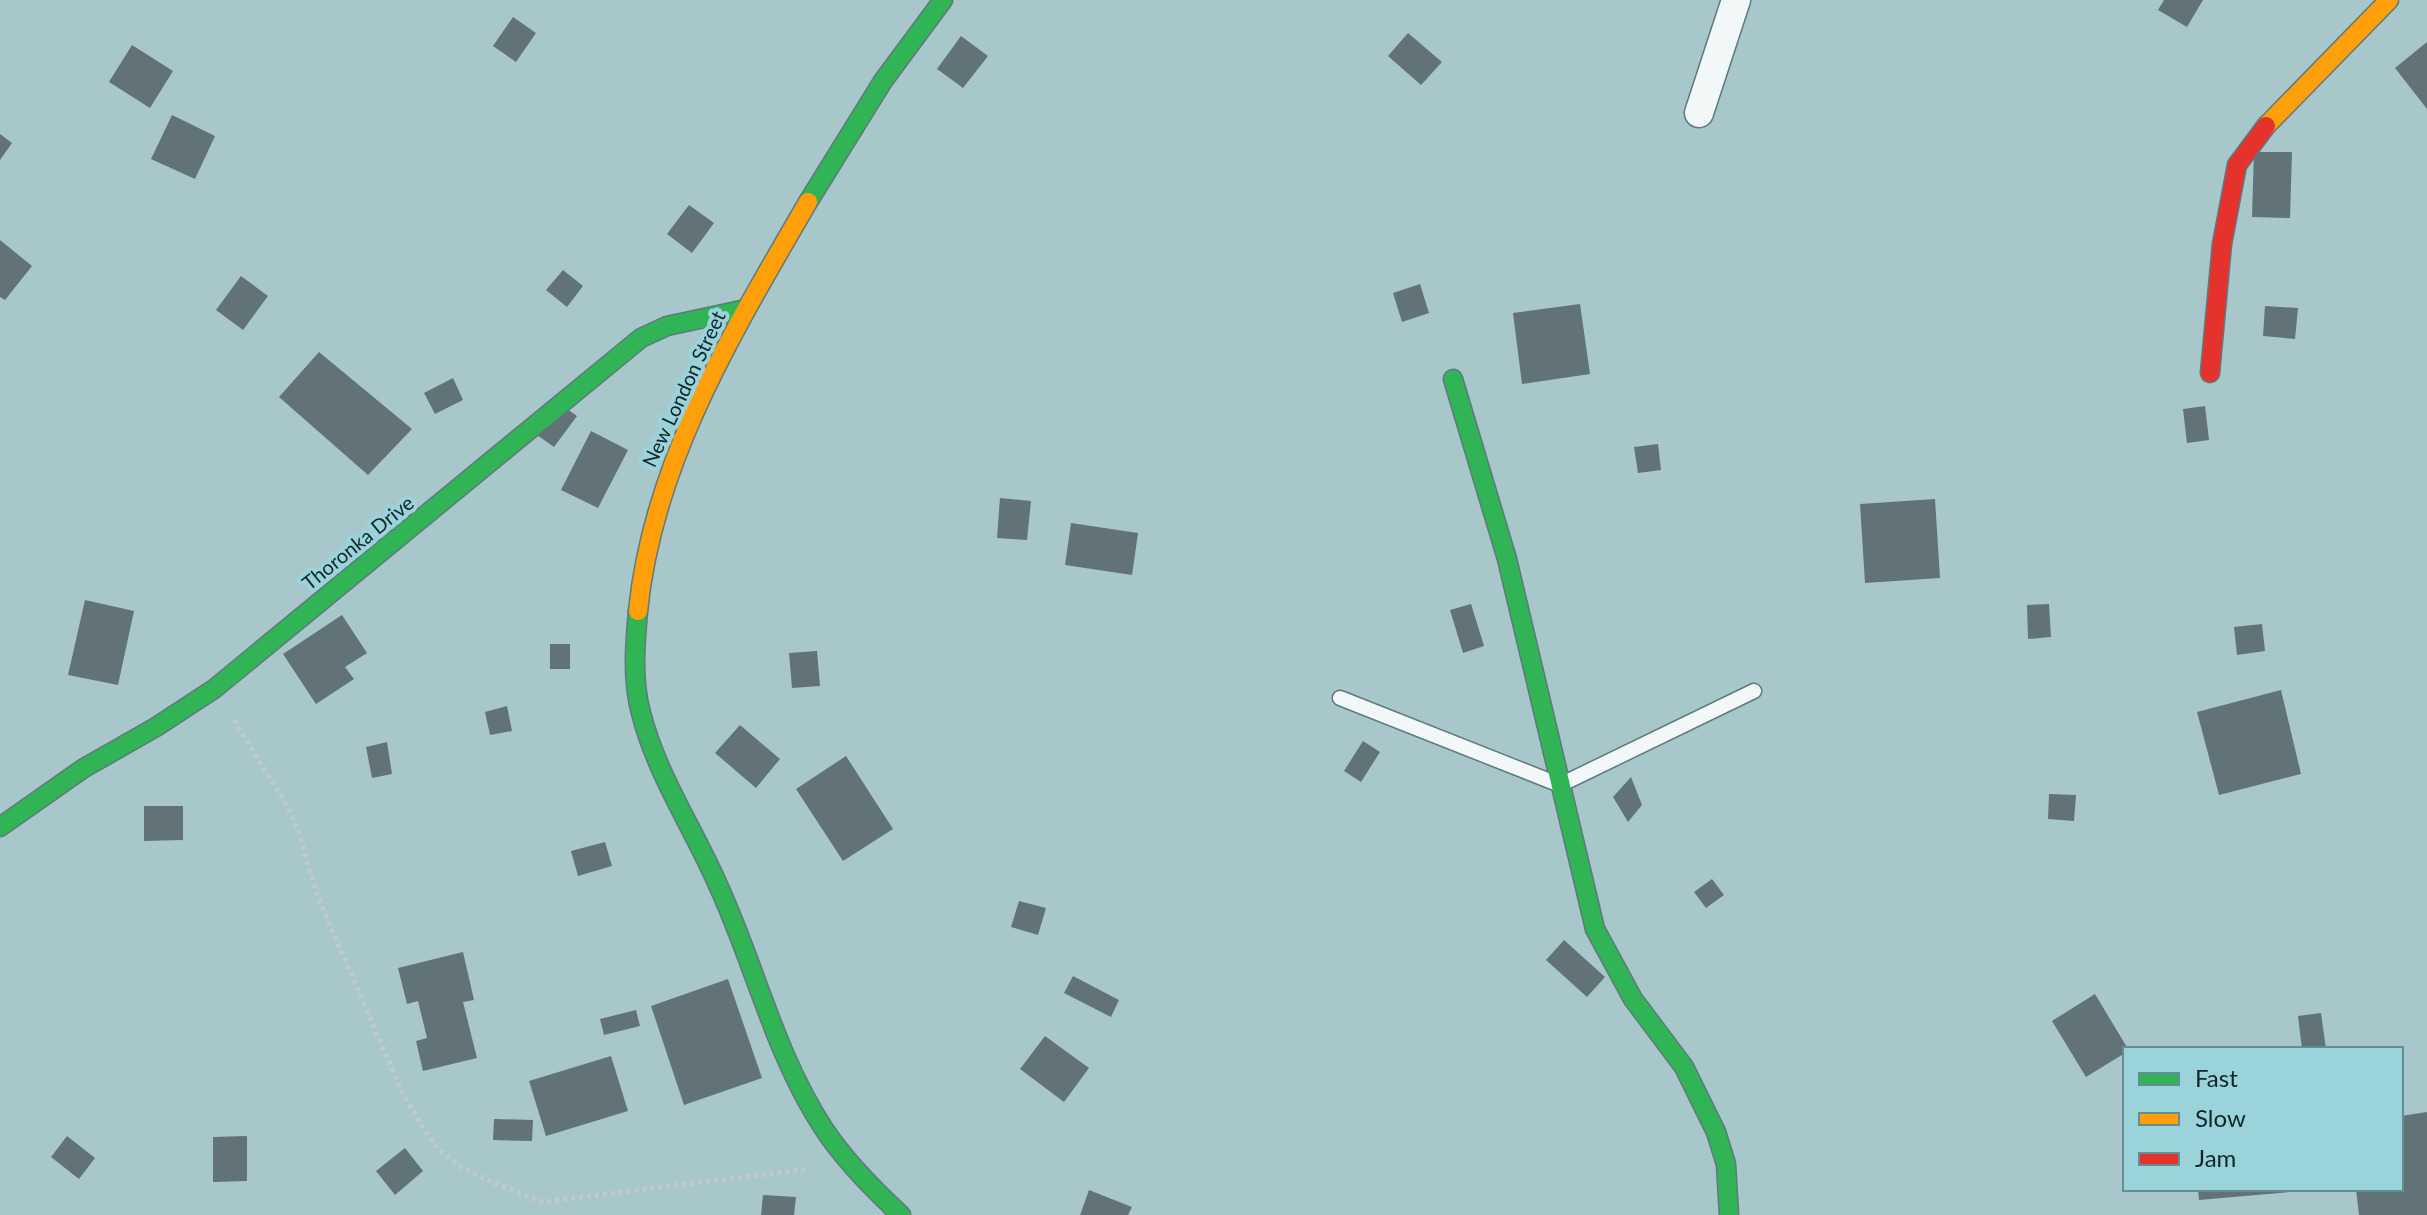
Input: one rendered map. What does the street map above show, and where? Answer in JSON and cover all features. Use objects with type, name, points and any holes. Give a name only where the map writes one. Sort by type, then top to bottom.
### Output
[{"type":"street","name":"New London Street","points":[[901,1215],[876,1192],[825,1131],[774,1027],[724,896],[644,731],[636,692],[636,626],[647,542],[671,461],[688,424],[746,309],[873,95],[943,0]]},
{"type":"street","points":[[1699,113],[1736,0]]},
{"type":"street","points":[[2210,373],[2222,244],[2237,165],[2262,130],[2389,0]]},
{"type":"street","name":"Thoronka Drive","points":[[0,827],[84,768],[214,689],[641,338],[667,326],[746,309]]},
{"type":"street","points":[[1453,379],[1507,559],[1595,929],[1633,999],[1684,1067],[1716,1132],[1726,1164],[1729,1215]]},
{"type":"lane","points":[[1340,698],[1560,785],[1754,691]]},
{"type":"path","points":[[214,689],[287,806],[298,829],[317,895],[402,1092],[440,1151],[459,1166],[543,1202],[853,1163]]},
{"type":"building","points":[[2164,0],[2203,0],[2187,27],[2158,10]]},
{"type":"building","points":[[513,17],[536,33],[516,62],[493,46]]},
{"type":"building","points":[[1408,33],[1442,62],[1421,85],[1388,56]]},
{"type":"building","points":[[961,36],[988,56],[963,88],[937,69]]},
{"type":"building","points":[[2427,42],[2427,109],[2395,68]]},
{"type":"building","points":[[132,45],[173,71],[150,108],[109,82]]},
{"type":"building","points":[[172,115],[215,136],[195,179],[151,159]]},
{"type":"building","points":[[0,134],[12,143],[0,160]]},
{"type":"building","points":[[2254,152],[2292,152],[2290,218],[2252,217]]},
{"type":"building","points":[[689,205],[714,223],[692,253],[667,234]]},
{"type":"building","points":[[0,240],[32,266],[5,300],[0,297]]},
{"type":"building","points":[[563,270],[583,286],[567,307],[546,290]]},
{"type":"building","points":[[241,276],[268,296],[243,330],[216,310]]},
{"type":"building","points":[[1420,284],[1429,313],[1402,322],[1393,293]]},
{"type":"building","points":[[1580,304],[1590,374],[1522,384],[1513,313]]},
{"type":"building","points":[[2265,306],[2298,308],[2295,339],[2263,336]]},
{"type":"building","points":[[319,352],[412,429],[368,475],[279,397]]},
{"type":"building","points":[[453,378],[463,400],[435,414],[424,393]]},
{"type":"building","points":[[560,404],[577,416],[554,447],[537,435]]},
{"type":"building","points":[[2205,406],[2209,440],[2187,443],[2183,409]]},
{"type":"building","points":[[591,431],[628,450],[598,508],[561,490]]},
{"type":"building","points":[[1658,444],[1661,470],[1638,473],[1634,447]]},
{"type":"building","points":[[1000,498],[1031,501],[1027,540],[997,538]]},
{"type":"building","points":[[1935,499],[1940,578],[1865,583],[1860,504]]},
{"type":"building","points":[[1071,523],[1138,533],[1132,575],[1065,565]]},
{"type":"building","points":[[85,600],[134,611],[118,685],[68,675]]},
{"type":"building","points":[[1471,604],[1484,646],[1463,653],[1450,610]]},
{"type":"building","points":[[2049,604],[2051,637],[2028,639],[2027,605]]},
{"type":"building","points":[[342,615],[367,653],[345,667],[354,679],[316,704],[283,654]]},
{"type":"building","points":[[2262,624],[2265,651],[2237,655],[2234,627]]},
{"type":"building","points":[[550,644],[570,644],[570,669],[550,669]]},
{"type":"building","points":[[817,651],[820,686],[792,688],[789,653]]},
{"type":"building","points":[[2281,690],[2301,774],[2219,795],[2197,712]]},
{"type":"building","points":[[507,706],[512,731],[490,735],[485,712]]},
{"type":"building","points":[[740,725],[780,759],[756,788],[715,753]]},
{"type":"building","points":[[1363,741],[1380,752],[1361,782],[1344,771]]},
{"type":"building","points":[[387,742],[392,774],[372,778],[366,747]]},
{"type":"building","points":[[846,756],[893,829],[843,861],[796,789]]},
{"type":"building","points":[[1631,777],[1642,805],[1628,822],[1613,797]]},
{"type":"building","points":[[2049,794],[2076,795],[2074,821],[2048,819]]},
{"type":"building","points":[[144,806],[183,806],[183,840],[144,841]]},
{"type":"building","points":[[605,842],[612,866],[578,876],[571,851]]},
{"type":"building","points":[[1712,879],[1724,895],[1706,908],[1694,892]]},
{"type":"building","points":[[1019,901],[1046,908],[1038,935],[1011,927]]},
{"type":"building","points":[[1564,940],[1605,977],[1587,997],[1546,960]]},
{"type":"building","points":[[463,952],[474,1000],[463,1002],[477,1058],[423,1071],[416,1041],[427,1038],[418,1001],[407,1004],[398,968]]},
{"type":"building","points":[[1073,976],[1119,1000],[1111,1017],[1064,993]]},
{"type":"building","points":[[728,979],[762,1078],[684,1105],[651,1006]]},
{"type":"building","points":[[2095,994],[2127,1047],[2123,1047],[2123,1054],[2086,1077],[2052,1021]]},
{"type":"building","points":[[636,1010],[640,1026],[604,1035],[600,1019]]},
{"type":"building","points":[[2321,1013],[2326,1047],[2302,1047],[2298,1016]]},
{"type":"building","points":[[1045,1036],[1089,1068],[1064,1102],[1020,1069]]},
{"type":"building","points":[[611,1056],[628,1111],[546,1136],[529,1081]]},
{"type":"building","points":[[2427,1112],[2427,1215],[2359,1215],[2356,1191],[2403,1191],[2403,1116]]},
{"type":"building","points":[[494,1119],[533,1120],[532,1141],[493,1140]]},
{"type":"building","points":[[67,1136],[95,1158],[79,1179],[51,1157]]},
{"type":"building","points":[[247,1136],[247,1181],[213,1182],[213,1137]]},
{"type":"building","points":[[405,1148],[423,1171],[395,1195],[376,1171]]},
{"type":"building","points":[[1089,1190],[1132,1207],[1128,1215],[1080,1215]]},
{"type":"building","points":[[2198,1191],[2301,1191],[2199,1200]]},
{"type":"building","points":[[763,1195],[796,1197],[794,1215],[761,1215]]},
{"type":"traffic: fast","points":[[808,202],[883,81],[943,0]]},
{"type":"traffic: fast","points":[[0,827],[84,768],[214,689],[641,338],[667,326],[746,309]]},
{"type":"traffic: fast","points":[[1453,379],[1507,559],[1595,929],[1633,999],[1684,1067],[1716,1132],[1726,1164],[1729,1215]]},
{"type":"traffic: fast","points":[[638,611],[635,675],[638,701],[648,735],[665,779],[731,915],[792,1071],[832,1141],[901,1215]]},
{"type":"traffic: slow","points":[[2266,126],[2389,0]]},
{"type":"traffic: slow","points":[[638,611],[660,502],[679,449],[726,348],[808,202]]},
{"type":"traffic: jam","points":[[2210,373],[2222,244],[2237,165],[2266,126]]}]
